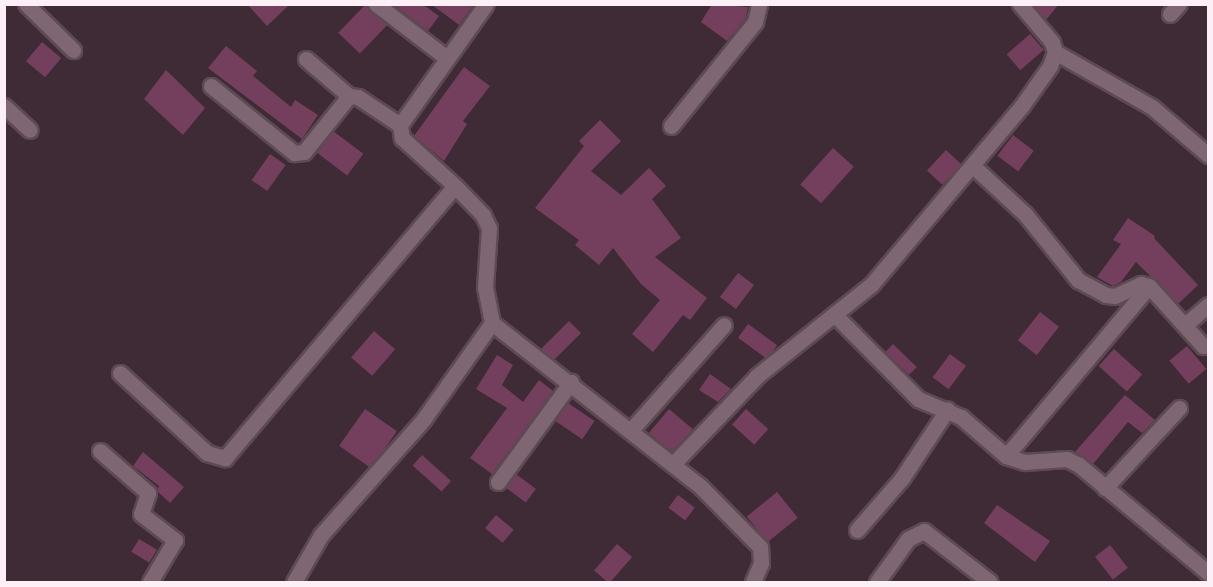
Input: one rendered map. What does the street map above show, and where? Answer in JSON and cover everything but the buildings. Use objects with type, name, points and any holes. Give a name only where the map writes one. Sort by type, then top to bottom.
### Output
[{"type":"street","points":[[26,4],[73,50]]},
{"type":"street","points":[[376,4],[447,58]]},
{"type":"street","points":[[486,4],[400,125],[402,138],[483,215],[489,228],[485,287],[492,323],[674,464],[759,547],[761,563],[753,582]]},
{"type":"street","points":[[670,126],[755,22],[759,4]]},
{"type":"street","points":[[674,464],[757,376],[871,285],[973,166],[1040,82],[1055,52],[1052,42],[1020,4]]},
{"type":"street","points":[[1055,52],[1152,107],[1209,155]]},
{"type":"street","points":[[306,59],[349,96],[358,97],[400,125]]},
{"type":"street","points":[[211,86],[288,150],[299,154],[304,152],[349,96]]},
{"type":"street","points":[[4,106],[30,130]]},
{"type":"street","points":[[973,166],[1024,214],[1078,280],[1106,295],[1115,296],[1142,284],[1149,286],[1203,346]]},
{"type":"street","points":[[120,373],[207,453],[225,458],[455,186]]},
{"type":"street","points":[[1006,456],[1149,286]]},
{"type":"street","points":[[1185,325],[1209,305]]},
{"type":"street","points":[[834,314],[899,384],[918,399],[961,417],[1006,456],[1025,462],[1067,459],[1209,573]]},
{"type":"street","points":[[294,582],[321,535],[423,420],[492,323]]},
{"type":"street","points":[[631,430],[724,325]]},
{"type":"street","points":[[498,482],[571,382]]},
{"type":"street","points":[[1105,488],[1179,408]]},
{"type":"street","points":[[857,530],[902,478],[947,410]]},
{"type":"street","points":[[100,451],[145,489],[148,498],[141,514],[175,540],[150,582]]},
{"type":"street","points":[[877,582],[908,539],[924,531],[990,582]]}]
